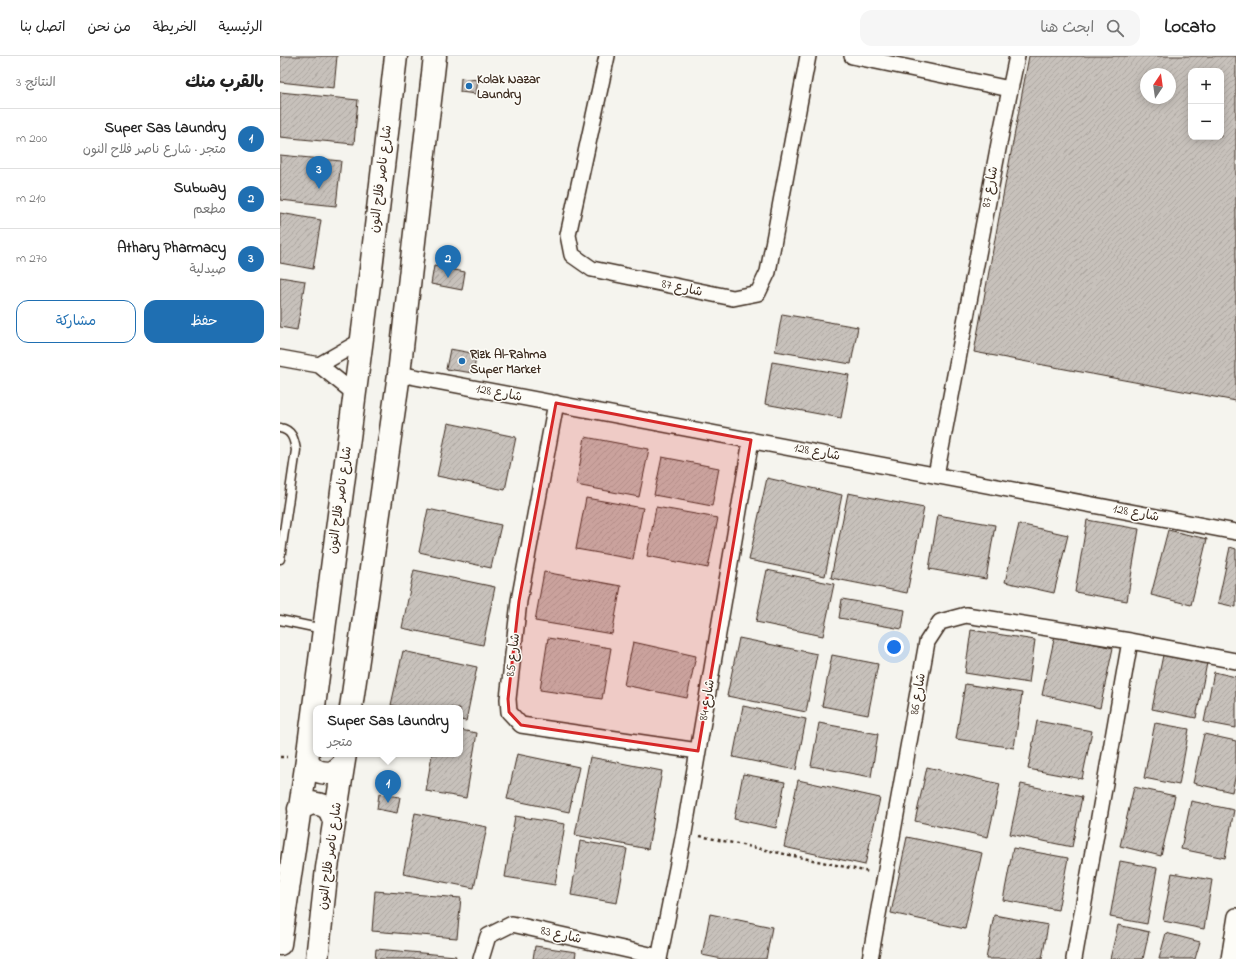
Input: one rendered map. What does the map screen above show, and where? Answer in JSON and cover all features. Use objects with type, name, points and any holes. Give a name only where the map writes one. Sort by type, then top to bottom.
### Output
[{"type":"street","name":"شارع ناصر فلاح النون","points":[[314,705],[396,56]]},
{"type":"street","points":[[351,705],[399,374],[435,56]]},
{"type":"street","name":"شارع 87","points":[[607,56],[568,235],[572,255],[592,269],[733,298],[758,293],[768,272],[808,56]]},
{"type":"street","points":[[852,56],[1010,89]]},
{"type":"street","name":"شارع 87","points":[[936,475],[1017,56]]},
{"type":"street","points":[[319,365],[361,341]]},
{"type":"street","points":[[280,358],[319,365],[354,393]]},
{"type":"street","name":"شارع 128","points":[[399,374],[1236,532]]},
{"type":"street","name":"شارع 85","points":[[556,403],[519,601],[508,699],[509,712],[521,725],[698,751]]},
{"type":"street","name":"شارع 84","points":[[659,958],[684,833],[751,440]]},
{"type":"street","name":"شارع 86","points":[[870,959],[928,642],[940,622],[966,615],[1236,661]]},
{"type":"street","points":[[1074,959],[1130,642]]},
{"type":"street","name":"شارع ناصر فلاح النون","points":[[280,944],[313,711]]},
{"type":"street","name":"شارع ناصر فلاح النون","points":[[317,959],[334,820],[344,759]]},
{"type":"street","points":[[307,760],[312,768],[322,773],[332,773],[344,759]]},
{"type":"street","points":[[299,809],[312,803],[322,805],[329,809],[334,820]]},
{"type":"street","points":[[1229,959],[1236,916]]},
{"type":"street","name":"شارع 83","points":[[481,959],[488,936],[512,924],[659,958]]},
{"type":"lane","points":[[280,428],[286,429],[294,438],[296,450],[280,559]]},
{"type":"lane","points":[[280,620],[323,629]]},
{"type":"path","points":[[684,833],[885,876]]},
{"type":"highlighted area","points":[[556,403],[751,440],[698,751],[521,725],[509,712],[508,699],[519,601]]},
{"type":"building","points":[[280,56],[337,56],[334,88],[280,82]]},
{"type":"building","points":[[1029,56],[1236,56],[1236,401],[974,352]]},
{"type":"building","name":"Kolak Nazar Laundry","points":[[461,78],[478,80],[476,94],[460,92]]},
{"type":"building","points":[[280,92],[358,100],[354,144],[280,137]]},
{"type":"building","points":[[280,155],[341,161],[336,206],[280,200]]},
{"type":"building","points":[[280,213],[321,220],[313,269],[280,263]]},
{"type":"building","points":[[434,266],[465,272],[462,290],[431,284]]},
{"type":"building","points":[[280,277],[305,281],[297,330],[280,327]]},
{"type":"building","points":[[782,314],[858,327],[851,364],[775,351]]},
{"type":"building","name":"Rizk Al-Rahma Super Market","points":[[450,349],[477,354],[473,373],[446,369]]},
{"type":"building","points":[[772,362],[849,375],[841,418],[765,404]]},
{"type":"building","points":[[448,423],[516,437],[505,490],[437,476]]},
{"type":"building","points":[[585,437],[649,449],[639,497],[576,485]]},
{"type":"building","points":[[662,457],[719,468],[712,506],[654,495]]},
{"type":"building","points":[[767,478],[842,495],[825,576],[749,560]]},
{"type":"building","points":[[848,493],[924,508],[907,593],[831,578]]},
{"type":"building","points":[[586,498],[643,508],[633,559],[576,549]]},
{"type":"building","points":[[656,507],[718,518],[708,568],[647,556]]},
{"type":"building","points":[[428,509],[501,525],[491,568],[419,552]]},
{"type":"building","points":[[938,515],[995,525],[986,579],[929,569]]},
{"type":"building","points":[[1087,520],[1139,529],[1127,601],[1075,592]]},
{"type":"building","points":[[1019,524],[1068,535],[1054,593],[1005,582]]},
{"type":"building","points":[[1168,530],[1207,539],[1191,605],[1151,595]]},
{"type":"building","points":[[1230,547],[1236,549],[1236,607],[1218,603]]},
{"type":"building","points":[[414,570],[495,587],[483,645],[402,628]]},
{"type":"building","points":[[767,570],[834,584],[823,636],[756,622]]},
{"type":"building","points":[[544,572],[621,586],[612,634],[535,621]]},
{"type":"building","points":[[842,599],[905,610],[902,629],[839,618]]},
{"type":"building","points":[[971,630],[1035,640],[1029,683],[965,673]]},
{"type":"building","points":[[1055,635],[1113,648],[1100,708],[1042,695]]},
{"type":"building","points":[[548,638],[611,648],[602,699],[540,690]]},
{"type":"building","points":[[739,638],[817,654],[806,712],[727,696]]},
{"type":"building","points":[[633,642],[696,656],[687,698],[624,685]]},
{"type":"building","points":[[403,651],[477,667],[466,721],[463,720],[463,705],[391,705]]},
{"type":"building","points":[[832,655],[878,664],[868,715],[822,706]]},
{"type":"building","points":[[1163,655],[1207,663],[1196,718],[1152,709]]},
{"type":"building","points":[[1214,672],[1236,677],[1236,728],[1204,722]]},
{"type":"building","points":[[965,684],[1022,693],[1014,748],[956,739]]},
{"type":"building","points":[[743,706],[806,719],[796,770],[733,757]]},
{"type":"building","points":[[1037,721],[1092,731],[1082,779],[1028,769]]},
{"type":"building","points":[[819,723],[878,734],[871,777],[811,766]]},
{"type":"building","points":[[1155,723],[1189,729],[1179,785],[1144,778]]},
{"type":"building","points":[[463,731],[477,733],[466,798],[426,791],[432,757],[463,757]]},
{"type":"building","points":[[1204,734],[1236,741],[1236,774],[1232,792],[1193,783]]},
{"type":"building","points":[[517,754],[579,767],[569,812],[507,799]]},
{"type":"building","points":[[590,757],[662,771],[648,849],[575,835]]},
{"type":"building","points":[[927,767],[1000,784],[988,837],[915,821]]},
{"type":"building","points":[[743,774],[785,782],[776,828],[734,819]]},
{"type":"building","points":[[798,780],[880,798],[865,865],[784,847]]},
{"type":"building","points":[[1021,784],[1082,797],[1072,847],[1010,834]]},
{"type":"building","points":[[1134,787],[1175,796],[1161,856],[1120,846]]},
{"type":"building","points":[[379,794],[400,797],[397,813],[377,809]]},
{"type":"building","points":[[1191,801],[1234,810],[1225,858],[1181,849]]},
{"type":"building","points":[[415,813],[487,827],[474,888],[403,874]]},
{"type":"building","points":[[515,816],[565,824],[555,885],[505,877]]},
{"type":"building","points":[[907,837],[982,853],[965,929],[891,913]]},
{"type":"building","points":[[580,841],[627,849],[617,903],[571,895]]},
{"type":"building","points":[[1013,848],[1068,858],[1058,910],[1003,900]]},
{"type":"building","points":[[1120,861],[1157,868],[1147,924],[1110,917]]},
{"type":"building","points":[[1172,873],[1212,880],[1204,929],[1163,921]]},
{"type":"building","points":[[375,891],[461,898],[457,938],[372,931]]},
{"type":"building","points":[[710,914],[772,927],[766,959],[722,959],[702,955]]},
{"type":"building","points":[[994,915],[1048,925],[1042,959],[986,959]]},
{"type":"building","points":[[1118,925],[1149,932],[1143,959],[1110,959]]},
{"type":"building","points":[[1166,933],[1200,942],[1195,959],[1159,959]]},
{"type":"building","points":[[535,946],[576,952],[575,959],[533,959]]},
{"type":"building","points":[[376,949],[456,956],[455,959],[375,959]]},
{"type":"place","name":"Kolak Nazar Laundry","points":[[469,86]]},
{"type":"place","name":"Athary Pharmacy","points":[[319,189]]},
{"type":"place","name":"Subway","points":[[448,278]]},
{"type":"place","name":"Rizk Al-Rahma Super Market","points":[[462,361]]},
{"type":"place","name":"Super Sas Laundry","points":[[388,803]]}]
